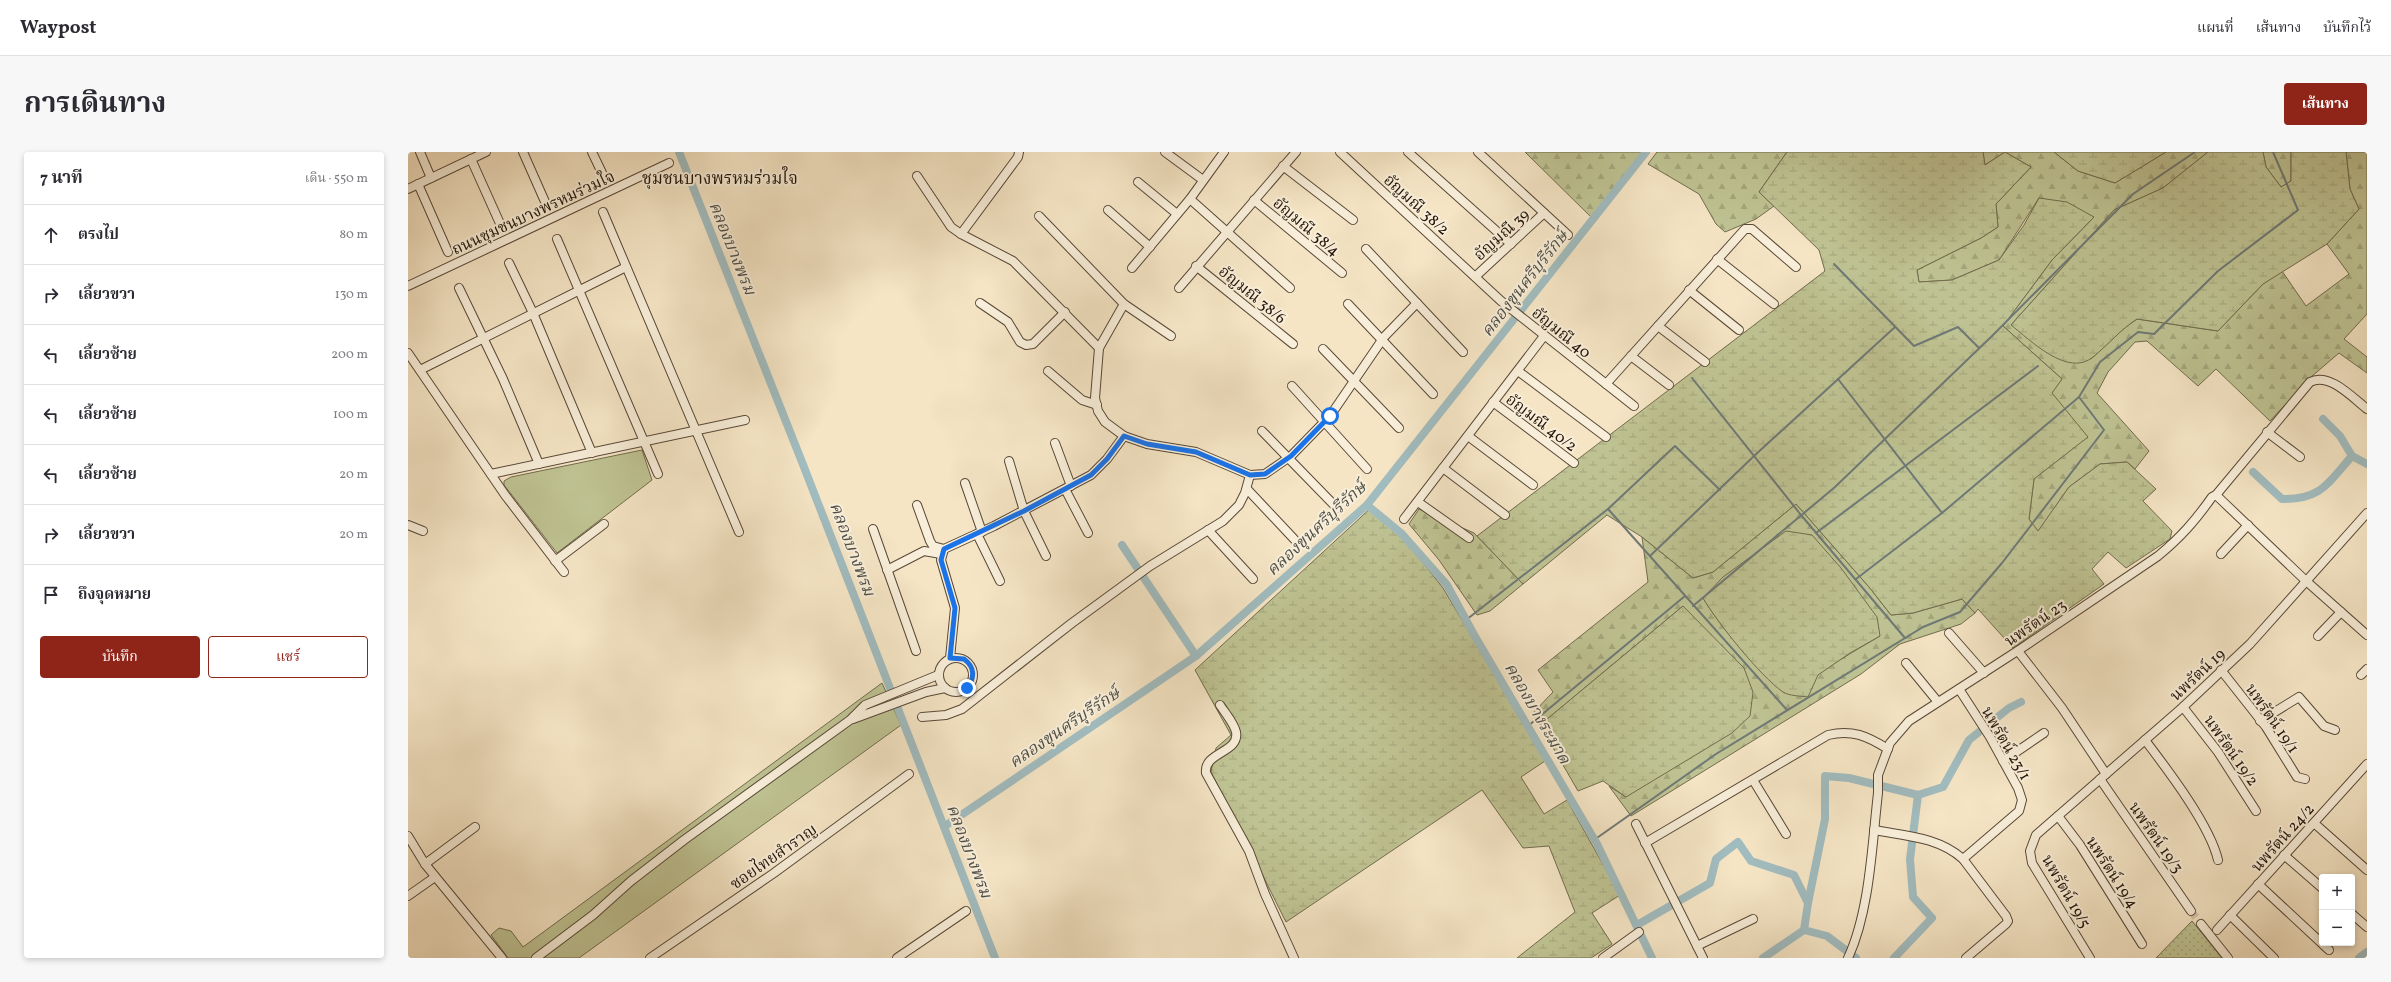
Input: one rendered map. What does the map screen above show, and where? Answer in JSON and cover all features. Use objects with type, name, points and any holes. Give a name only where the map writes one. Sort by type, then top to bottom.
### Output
[{"type":"street","points":[[420,152],[432,178]]},
{"type":"street","points":[[408,189],[474,156],[486,152]]},
{"type":"street","points":[[522,152],[546,204]]},
{"type":"street","points":[[592,152],[603,175]]},
{"type":"street","points":[[961,234],[1018,157],[1019,152]]},
{"type":"street","points":[[1165,152],[1203,180]]},
{"type":"street","points":[[1132,268],[1190,199],[1224,152]]},
{"type":"street","points":[[1178,288],[1296,152]]},
{"type":"street","name":"อัญมณี 38/2","points":[[1340,152],[1476,276]]},
{"type":"street","points":[[1408,152],[1511,244]]},
{"type":"street","points":[[1478,152],[1568,236]]},
{"type":"street","points":[[474,156],[502,228]]},
{"type":"street","name":"ถนนชุมชนบางพรหมร่วมใจ","points":[[408,286],[669,162]]},
{"type":"street","points":[[1283,166],[1353,220]]},
{"type":"street","points":[[917,176],[951,227],[961,234],[1014,261],[1099,348]]},
{"type":"street","points":[[1138,182],[1177,214]]},
{"type":"street","points":[[418,184],[448,252]]},
{"type":"street","points":[[1190,199],[1226,233],[1290,288]]},
{"type":"street","name":"อัญมณี 38/4","points":[[1254,200],[1342,273]]},
{"type":"street","points":[[1108,210],[1150,247]]},
{"type":"street","points":[[603,212],[739,532]]},
{"type":"street","name":"อัญมณี 39","points":[[1476,276],[1544,213]]},
{"type":"street","points":[[1039,216],[1124,304],[1171,336]]},
{"type":"street","points":[[1606,384],[1745,229],[1752,229],[1796,267]]},
{"type":"street","points":[[558,239],[658,474]]},
{"type":"street","points":[[1366,249],[1463,352]]},
{"type":"street","points":[[1717,259],[1774,304]]},
{"type":"street","points":[[509,264],[533,313],[592,453]]},
{"type":"street","name":"อัญมณี 38/6","points":[[1196,266],[1293,344]]},
{"type":"street","points":[[420,370],[626,267]]},
{"type":"street","name":"อัญมณี 40","points":[[1476,276],[1502,301],[1541,334],[1634,406]]},
{"type":"street","points":[[459,288],[539,464]]},
{"type":"street","points":[[1689,290],[1740,330]]},
{"type":"street","points":[[980,303],[1008,322],[1020,342],[1026,345],[1033,344],[1065,312]]},
{"type":"street","points":[[1124,304],[1099,348],[1095,390],[1097,405],[1105,422],[1124,436],[1147,444],[1196,452],[1250,475],[1265,474],[1288,458],[1324,422],[1382,340],[1417,303]]},
{"type":"street","points":[[1348,304],[1433,394]]},
{"type":"street","points":[[1658,326],[1705,362]]},
{"type":"street","points":[[1404,519],[1518,370],[1541,334]]},
{"type":"street","points":[[1323,349],[1399,428]]},
{"type":"street","points":[[408,353],[491,474],[564,572]]},
{"type":"street","points":[[1631,356],[1669,385]]},
{"type":"street","points":[[1518,370],[1606,437]]},
{"type":"street","points":[[1048,371],[1082,400],[1097,405]]},
{"type":"street","name":"นพรัตน์ 23","points":[[1874,830],[1878,793],[1878,776],[1888,749],[1909,721],[2018,651],[2158,556],[2190,528],[2212,497],[2216,495],[2310,382],[2316,379],[2328,380],[2367,408]]},
{"type":"street","points":[[1292,386],[1367,469]]},
{"type":"street","name":"อัญมณี 40/2","points":[[1493,402],[1574,463]]},
{"type":"street","points":[[491,474],[745,420]]},
{"type":"street","points":[[1262,431],[1337,508]]},
{"type":"street","points":[[2267,432],[2300,457]]},
{"type":"street","points":[[887,570],[924,552],[943,552],[1091,475],[1102,464],[1124,436]]},
{"type":"street","points":[[1468,436],[1533,485]]},
{"type":"street","points":[[1055,443],[1068,488],[1088,533]]},
{"type":"street","points":[[1009,461],[1024,511],[1046,556]]},
{"type":"street","points":[[1443,468],[1505,515]]},
{"type":"street","points":[[922,717],[946,715],[962,710],[1072,622],[1150,566],[1223,521],[1239,504],[1246,489],[1250,475]]},
{"type":"street","points":[[965,483],[979,533],[1000,580]]},
{"type":"street","points":[[1246,489],[1294,539]]},
{"type":"street","points":[[2216,495],[2305,580],[2367,636]]},
{"type":"street","points":[[1418,502],[1469,538]]},
{"type":"street","points":[[917,505],[930,541],[933,546],[943,552]]},
{"type":"street","name":"นพรัตน์ 19","points":[[2036,835],[2183,707],[2258,636],[2305,580],[2366,515]]},
{"type":"street","points":[[555,561],[604,524]]},
{"type":"street","points":[[408,525],[423,531]]},
{"type":"street","points":[[2221,554],[2248,525]]},
{"type":"street","points":[[873,529],[916,651]]},
{"type":"street","points":[[1208,530],[1253,578]]},
{"type":"street","points":[[943,552],[941,560],[955,608],[950,658]]},
{"type":"street","points":[[2318,636],[2341,612]]},
{"type":"street","points":[[1949,633],[1984,673]]},
{"type":"street","name":"นพรัตน์ 19/3","points":[[2018,651],[2062,708],[2103,776],[2191,911]]},
{"type":"street","points":[[850,720],[926,692],[944,688],[956,692],[962,691],[967,688],[973,678],[973,672],[968,662],[958,657],[950,658],[940,667],[938,676],[944,688]]},
{"type":"street","points":[[1906,663],[1938,702]]},
{"type":"street","points":[[2361,676],[2367,669]]},
{"type":"street","name":"นพรัตน์ 19/1","points":[[2221,670],[2260,720],[2297,777],[2305,779]]},
{"type":"street","points":[[536,958],[593,915],[631,881],[684,840],[850,720],[865,705],[938,676]]},
{"type":"street","name":"นพรัตน์ 23/1","points":[[1959,690],[1990,737],[2018,788],[2022,800],[2019,811],[1963,859]]},
{"type":"street","points":[[2260,720],[2299,696],[2324,726],[2335,730]]},
{"type":"street","points":[[1220,705],[1236,731],[1236,739],[1232,744],[1208,761],[1205,766],[1206,773],[1249,851],[1265,894],[1294,958]]},
{"type":"street","name":"นพรัตน์ 19/2","points":[[2183,707],[2218,752],[2256,811]]},
{"type":"street","points":[[1645,843],[1828,735],[1842,732],[1858,733],[1888,749]]},
{"type":"street","points":[[2003,761],[2044,733]]},
{"type":"street","points":[[2145,740],[2165,766],[2209,834],[2215,847],[2218,860]]},
{"type":"street","name":"นพรัตน์ 24/2","points":[[2217,930],[2367,764]]},
{"type":"street","name":"ซอยไทยสำราญ","points":[[650,958],[774,873],[909,774]]},
{"type":"street","points":[[1753,780],[1786,834]]},
{"type":"street","name":"นพรัตน์ 19/4","points":[[2058,816],[2080,845],[2142,944]]},
{"type":"street","points":[[2314,823],[2367,870]]},
{"type":"street","points":[[1636,824],[1703,958]]},
{"type":"street","points":[[425,864],[475,827]]},
{"type":"street","points":[[1848,958],[1856,941],[1863,915],[1874,830],[1925,839],[1945,846],[1963,859],[2008,921],[1966,958]]},
{"type":"street","name":"นพรัตน์ 19/5","points":[[2036,835],[2030,851],[2032,863],[2090,958]]},
{"type":"street","points":[[408,836],[425,864],[435,877],[502,958]]},
{"type":"street","points":[[2284,855],[2319,885]]},
{"type":"street","points":[[408,896],[435,877]]},
{"type":"street","points":[[2258,884],[2330,950]]},
{"type":"street","points":[[897,958],[966,911]]},
{"type":"street","points":[[2230,915],[2274,958]]},
{"type":"street","points":[[2355,917],[2367,927]]},
{"type":"street","points":[[1697,946],[1753,919]]},
{"type":"street","points":[[2201,924],[2228,958]]},
{"type":"street","points":[[1603,958],[1639,932]]},
{"type":"green space","points":[[1525,152],[1644,152],[1591,217]]},
{"type":"green space","points":[[1657,152],[1787,152],[1759,192],[1774,206],[1756,219],[1725,232],[1716,224],[1699,194],[1648,164]]},
{"type":"green space","points":[[1787,152],[1983,152],[1985,165],[2005,152],[2031,167],[1996,204],[1998,227],[1981,238],[1917,270],[1919,282],[1952,280],[1999,260],[2024,225],[2039,198],[2067,202],[2094,217],[2052,260],[2003,326],[2062,379],[2052,393],[2088,437],[2034,479],[2029,519],[2038,531],[2069,487],[2100,464],[2127,462],[2156,489],[2143,501],[2172,531],[2170,539],[2126,568],[2108,552],[2092,569],[2104,584],[2013,648],[1978,609],[1975,613],[1962,599],[1913,613],[1891,615],[1869,587],[1796,504],[1713,572],[1693,578],[1642,537],[1607,515],[1523,584],[1477,536],[1825,271],[1819,250],[1759,192]]},
{"type":"green space","points":[[1983,152],[2005,152],[1985,165]]},
{"type":"green space","points":[[2005,152],[2054,152],[2078,171],[2115,183],[2166,152],[2208,152],[2163,188],[2114,210],[2011,325],[2091,359],[2123,329],[2137,319],[2218,331],[2263,284],[2282,271],[2306,306],[2349,274],[2327,244],[2359,209],[2350,189],[2346,152],[2367,152],[2367,314],[2344,339],[2367,357],[2367,373],[2339,353],[2311,377],[2270,421],[2216,369],[2198,386],[2147,341],[2135,342],[2108,372],[2097,393],[2149,451],[2135,469],[2127,462],[2100,464],[2069,487],[2038,532],[2029,519],[2034,479],[2087,437],[2051,393],[2062,379],[2003,326],[2052,260],[2094,217],[2039,198],[1999,260],[1952,280],[1919,282],[1917,270],[1981,238],[1998,227],[1996,204],[2031,167]]},
{"type":"green space","points":[[2054,152],[2166,152],[2115,183],[2078,171]]},
{"type":"green space","points":[[2208,152],[2263,152],[2266,167],[2281,187],[2291,181],[2291,152],[2346,152],[2350,189],[2359,209],[2327,244],[2263,284],[2218,331],[2137,319],[2093,357],[2083,362],[2072,363],[2061,360],[2050,354],[2011,325],[2114,210],[2163,188]]},
{"type":"green space","points":[[2263,152],[2291,152],[2291,181],[2281,187],[2266,167]]},
{"type":"green space","points":[[642,450],[652,480],[557,553],[504,485],[504,481],[511,477]]},
{"type":"green space","points":[[1796,504],[1869,587],[1891,615],[1913,613],[1962,599],[1975,613],[1961,624],[1900,644],[1861,674],[1631,816],[1609,786],[1626,797],[1683,606],[1540,725],[1532,714],[1553,692],[1538,670],[1648,582],[1642,537],[1693,578],[1713,572]],"holes":[[[1703,598],[1880,636],[1784,693],[1730,636],[1720,624]]]},
{"type":"green space","points":[[1373,506],[1412,549],[1443,588],[1545,761],[1521,777],[1544,814],[1567,800],[1620,895],[1592,913],[1612,944],[1591,958],[1517,958],[1575,912],[1549,846],[1523,848],[1482,790],[1286,922],[1211,772],[1216,748],[1231,735],[1195,670]]},
{"type":"green space","points":[[1419,509],[1474,533],[1523,584],[1490,611],[1477,615],[1439,560],[1409,524]]},
{"type":"green space","points":[[1786,531],[1812,535],[1841,568],[1877,617],[1880,636],[1850,653],[1818,675],[1808,697],[1783,692],[1763,674],[1751,662],[1718,621],[1703,598],[1723,577]]},
{"type":"green space","points":[[1683,606],[1744,668],[1753,692],[1750,716],[1732,733],[1626,797],[1603,781],[1578,791],[1540,725]]},
{"type":"green space","points":[[882,683],[901,725],[579,958],[508,958],[491,935],[499,928],[511,931],[523,947]]},
{"type":"green space","points":[[2192,921],[2222,958],[2156,958]]},
{"type":"waterway","name":"คลองบางพรม","points":[[679,152],[802,462],[995,958]]},
{"type":"waterway","name":"คลองขุนศรีบุรีรักษ์","points":[[945,826],[1196,656],[1367,505],[1646,152]]},
{"type":"waterway","points":[[1693,606],[1835,487],[1992,336],[2133,194],[2195,152]]},
{"type":"waterway","points":[[1594,840],[1716,754],[1923,627],[1960,612],[2002,563],[2104,430],[2079,397],[2100,362],[2138,332],[2154,334],[2218,271],[2298,210],[2273,152]]},
{"type":"waterway","points":[[1834,264],[1914,346],[1958,327],[1979,348]]},
{"type":"waterway","points":[[1650,556],[1754,456],[1895,327]]},
{"type":"waterway","points":[[1816,533],[2038,366]]},
{"type":"waterway","points":[[1692,378],[1801,515],[1905,638]]},
{"type":"waterway","points":[[1838,379],[1942,513],[1856,579]]},
{"type":"waterway","points":[[1942,513],[2079,397]]},
{"type":"waterway","points":[[2323,419],[2340,436],[2352,456]]},
{"type":"waterway","points":[[1466,620],[1608,509],[1675,446],[1720,490]]},
{"type":"waterway","points":[[2253,472],[2282,499],[2295,499],[2315,493],[2323,488],[2352,456],[2367,464]]},
{"type":"waterway","name":"คลองบางระมาด","points":[[1367,505],[1401,533],[1447,585],[1473,633],[1597,844],[1652,958]]},
{"type":"waterway","points":[[1608,509],[1787,710]]},
{"type":"waterway","points":[[1122,545],[1196,656]]},
{"type":"waterway","points":[[1528,726],[1685,596]]},
{"type":"waterway","points":[[1808,903],[1825,819],[1825,776],[1849,778],[1918,795],[1943,787],[1969,740],[2009,708],[2021,702]]},
{"type":"waterway","points":[[1894,958],[1932,918],[1913,897],[1910,859],[1918,795]]},
{"type":"waterway","points":[[1637,925],[1710,883],[1716,859],[1738,842],[1751,861],[1794,875],[1808,903],[1804,930],[1763,958]]},
{"type":"waterway","points":[[1804,930],[1827,936],[1856,958]]},
{"type":"waterway","points":[[2359,958],[2367,952]]},
{"type":"tunnel","points":[[2191,911],[2201,924]]},
{"type":"district","name":"ชุมชนบางพรหมร่วมใจ","points":[[720,178]]},
{"type":"route","points":[[967,688],[971,684],[973,678],[971,667],[964,659],[958,657],[950,658],[955,608],[941,560],[941,554],[944,549],[1024,511],[1091,475],[1107,459],[1124,436],[1147,444],[1196,452],[1250,475],[1265,474],[1291,456],[1330,416]]}]
